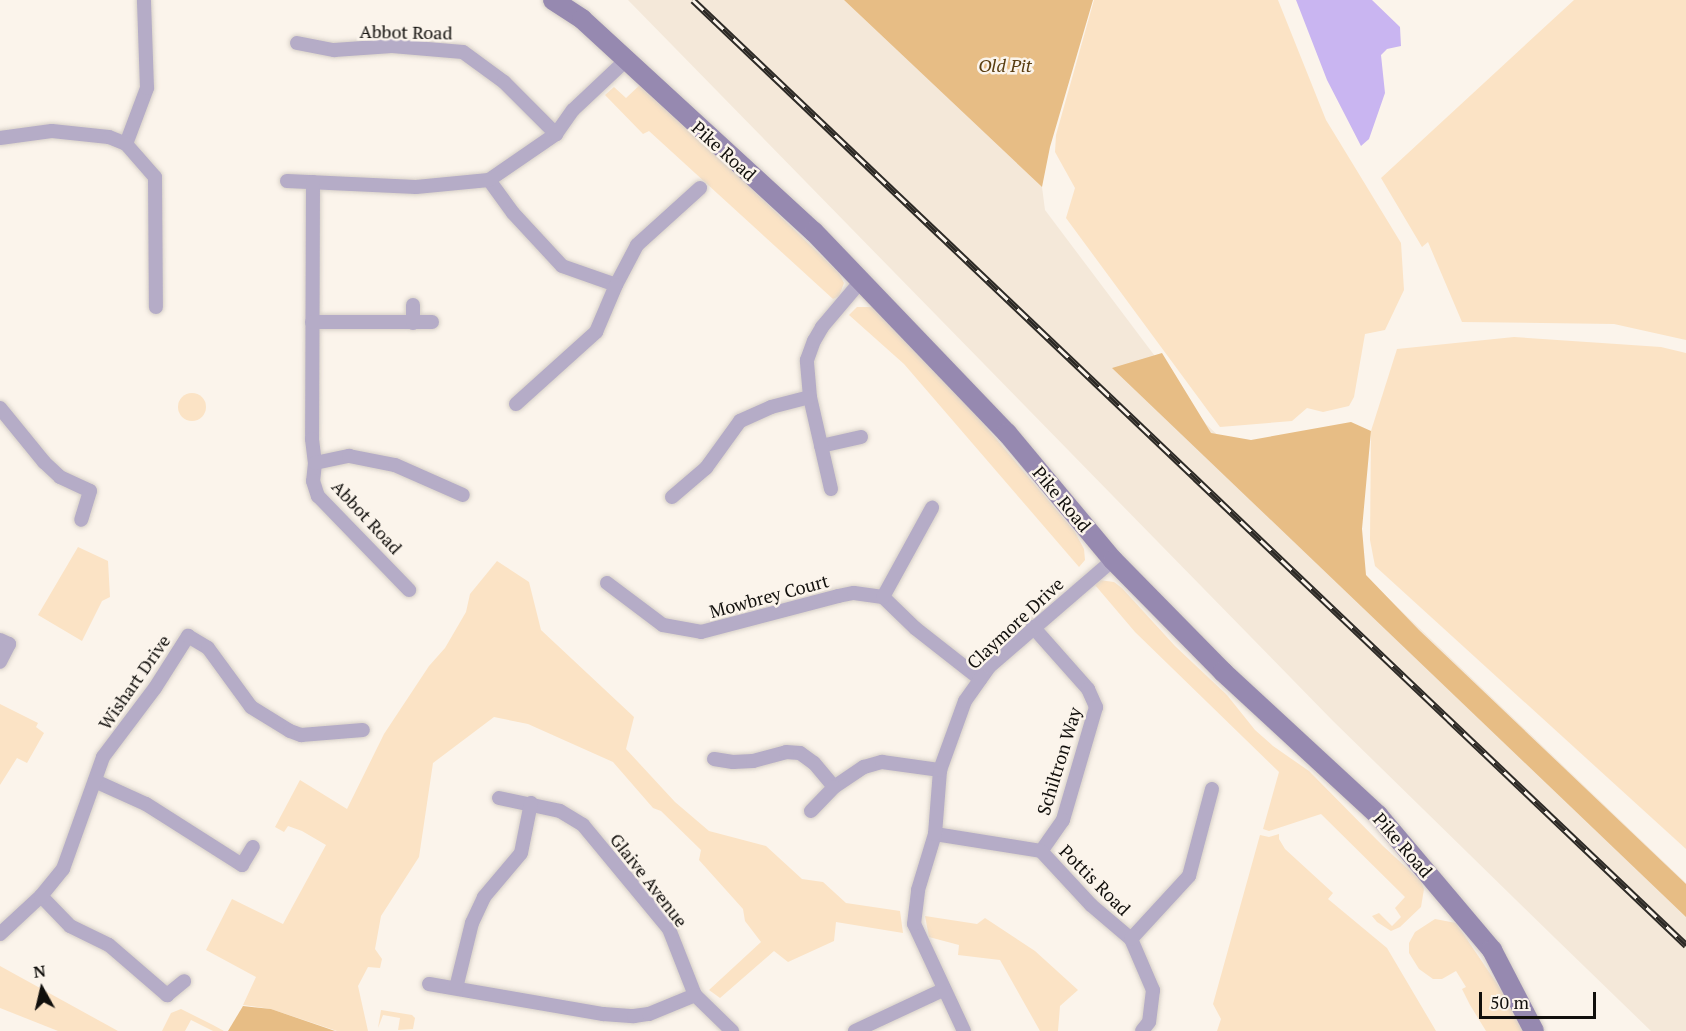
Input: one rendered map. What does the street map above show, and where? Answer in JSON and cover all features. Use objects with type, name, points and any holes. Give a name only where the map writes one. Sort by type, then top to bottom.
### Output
[{"type":"street","points":[[126,144],[147,88],[144,0]]},
{"type":"street","name":"Pike Road","points":[[553,0],[582,19],[625,61],[814,232],[1007,434],[1113,560],[1223,672],[1378,815],[1492,950],[1534,1031]]},
{"type":"street","name":"Abbot Road","points":[[297,43],[334,50],[392,46],[463,52],[504,82],[556,134]]},
{"type":"street","points":[[287,181],[416,187],[489,180],[556,134],[573,110],[625,61]]},
{"type":"street","points":[[0,138],[52,131],[108,137],[126,144],[155,177],[156,308]]},
{"type":"street","points":[[489,180],[513,213],[562,266],[616,285]]},
{"type":"street","name":"Abbot Road","points":[[313,182],[312,439],[315,463],[313,481],[318,496],[409,590]]},
{"type":"street","points":[[516,404],[596,332],[616,285],[637,245],[700,188]]},
{"type":"street","points":[[831,489],[810,398],[807,360],[814,341],[861,281]]},
{"type":"street","points":[[413,305],[413,323]]},
{"type":"street","points":[[312,322],[432,322]]},
{"type":"street","points":[[672,497],[706,468],[740,421],[771,407],[810,398]]},
{"type":"street","points":[[0,408],[44,462],[60,477],[90,491],[81,520]]},
{"type":"street","points":[[821,446],[861,437]]},
{"type":"street","name":"Abbot Road","points":[[315,463],[349,456],[395,465],[463,495]]},
{"type":"street","points":[[932,508],[883,597],[915,628],[980,679]]},
{"type":"street","name":"Claymore Drive","points":[[964,1031],[914,924],[918,890],[935,834],[940,770],[965,701],[980,679],[1033,627],[1113,560]]},
{"type":"street","name":"Mowbrey Court","points":[[607,583],[663,625],[701,632],[838,596],[867,594],[883,597]]},
{"type":"street","name":"Schiltron Way","points":[[1033,627],[1088,689],[1096,707],[1063,820],[1041,852]]},
{"type":"street","name":"Wishart Drive","points":[[0,934],[41,896],[63,868],[103,757],[155,688],[188,636],[208,648],[251,707],[290,731],[301,735],[363,730]]},
{"type":"street","points":[[0,640],[9,644],[0,662]]},
{"type":"street","points":[[714,759],[733,762],[753,761],[786,752],[800,753],[814,763],[834,787]]},
{"type":"street","points":[[812,811],[834,787],[864,767],[882,762],[940,770]]},
{"type":"street","points":[[95,781],[146,804],[242,865]]},
{"type":"street","points":[[1131,939],[1189,876],[1212,789]]},
{"type":"street","name":"Glaive Avenue","points":[[499,798],[560,811],[583,825],[669,929],[695,995],[732,1031]]},
{"type":"street","points":[[456,988],[472,923],[484,897],[521,853],[531,804]]},
{"type":"street","name":"Pottis Road","points":[[935,834],[1041,852],[1091,905],[1131,939],[1153,990],[1149,1022],[1142,1031]]},
{"type":"street","points":[[234,878],[253,847]]},
{"type":"street","points":[[41,896],[70,926],[109,945],[167,995],[184,981]]},
{"type":"street","points":[[429,984],[603,1014],[634,1016],[657,1011],[695,995]]},
{"type":"street","points":[[855,1031],[943,990]]},
{"type":"shaded area","points":[[628,0],[844,0],[1042,187],[1045,210],[1206,424],[1686,883],[1686,1031],[1651,1031],[1555,938],[1333,721]]},
{"type":"shaded area","points":[[1094,0],[1278,0],[1326,120],[1401,243],[1404,290],[1385,330],[1365,334],[1354,397],[1349,406],[1323,412],[1307,408],[1292,421],[1220,427],[1066,218],[1075,188],[1055,152],[1056,135]]},
{"type":"shaded area","points":[[1296,0],[1372,0],[1400,27],[1401,46],[1387,49],[1381,55],[1385,93],[1369,139],[1361,146],[1327,80]]},
{"type":"shaded area","points":[[1574,0],[1686,0],[1686,340],[1614,324],[1462,322],[1428,242],[1422,247],[1381,178]]},
{"type":"shaded area","points":[[642,83],[839,273],[844,283],[839,296],[833,299],[649,131],[643,134],[605,95],[614,87],[626,98]]},
{"type":"shaded area","points":[[857,307],[874,307],[943,377],[980,420],[1075,532],[1084,549],[1085,560],[1079,567],[904,364],[849,315]]},
{"type":"shaded area","points":[[1514,337],[1661,347],[1686,353],[1686,849],[1375,566],[1370,540],[1371,431],[1397,349]]},
{"type":"shaded area","points":[[192,393],[202,397],[206,407],[202,417],[192,421],[182,417],[178,407],[182,397]]},
{"type":"shaded area","points":[[78,547],[108,561],[110,597],[102,601],[82,641],[38,615]]},
{"type":"shaded area","points":[[497,561],[529,582],[541,630],[634,717],[626,749],[675,802],[709,831],[766,846],[802,879],[823,882],[846,903],[900,911],[903,933],[836,922],[834,941],[788,962],[774,951],[720,998],[709,990],[761,942],[745,921],[743,909],[699,860],[701,850],[661,811],[653,808],[613,762],[528,724],[494,717],[433,763],[419,857],[381,916],[375,949],[382,959],[380,968],[368,967],[358,986],[368,1031],[337,1031],[271,1009],[243,1005],[256,977],[206,950],[232,899],[283,924],[326,845],[288,826],[284,832],[275,827],[300,780],[347,809],[384,734],[429,666],[445,648],[466,612],[470,594]]},
{"type":"shaded area","points":[[1099,580],[1114,582],[1122,588],[1175,646],[1227,695],[1255,730],[1273,746],[1309,771],[1421,881],[1424,889],[1421,907],[1400,927],[1391,931],[1372,916],[1379,913],[1392,926],[1401,917],[1395,908],[1405,897],[1321,814],[1269,831],[1263,829],[1279,772],[1135,632],[1095,585]]},
{"type":"shaded area","points":[[0,704],[38,723],[36,727],[44,733],[27,763],[17,758],[0,785]]},
{"type":"shaded area","points":[[1279,834],[1279,839],[1285,849],[1333,893],[1328,899],[1387,948],[1436,1031],[1217,1031],[1221,1019],[1213,1004],[1260,835],[1269,837]]},
{"type":"shaded area","points":[[925,916],[977,924],[985,918],[1035,951],[1078,990],[1060,1006],[1058,1031],[1040,1031],[1000,960],[958,955],[959,945],[929,937]]},
{"type":"shaded area","points":[[1435,919],[1456,923],[1512,1006],[1525,1031],[1486,1031],[1462,989],[1466,987],[1456,971],[1442,979],[1433,979],[1419,969],[1409,953],[1409,943],[1415,932]]},
{"type":"shaded area","points":[[0,966],[118,1031],[58,1031],[0,1008]]},
{"type":"shaded area","points":[[181,1009],[224,1031],[213,1031],[191,1020],[185,1031],[162,1031],[171,1013]]},
{"type":"shaded area","points":[[381,1010],[412,1015],[415,1018],[413,1029],[398,1030],[400,1018],[383,1015],[378,1028]]},
{"type":"green space","name":"Old Pit","points":[[844,0],[1093,0],[1050,147],[1042,187]]},
{"type":"green space","points":[[1162,353],[1211,433],[1251,440],[1351,422],[1371,431],[1362,529],[1366,575],[1419,630],[1686,884],[1686,917],[1112,368]]},
{"type":"green space","points":[[243,1006],[271,1009],[335,1031],[228,1031]]},
{"type":"railway","points":[[693,0],[1686,945]]}]
